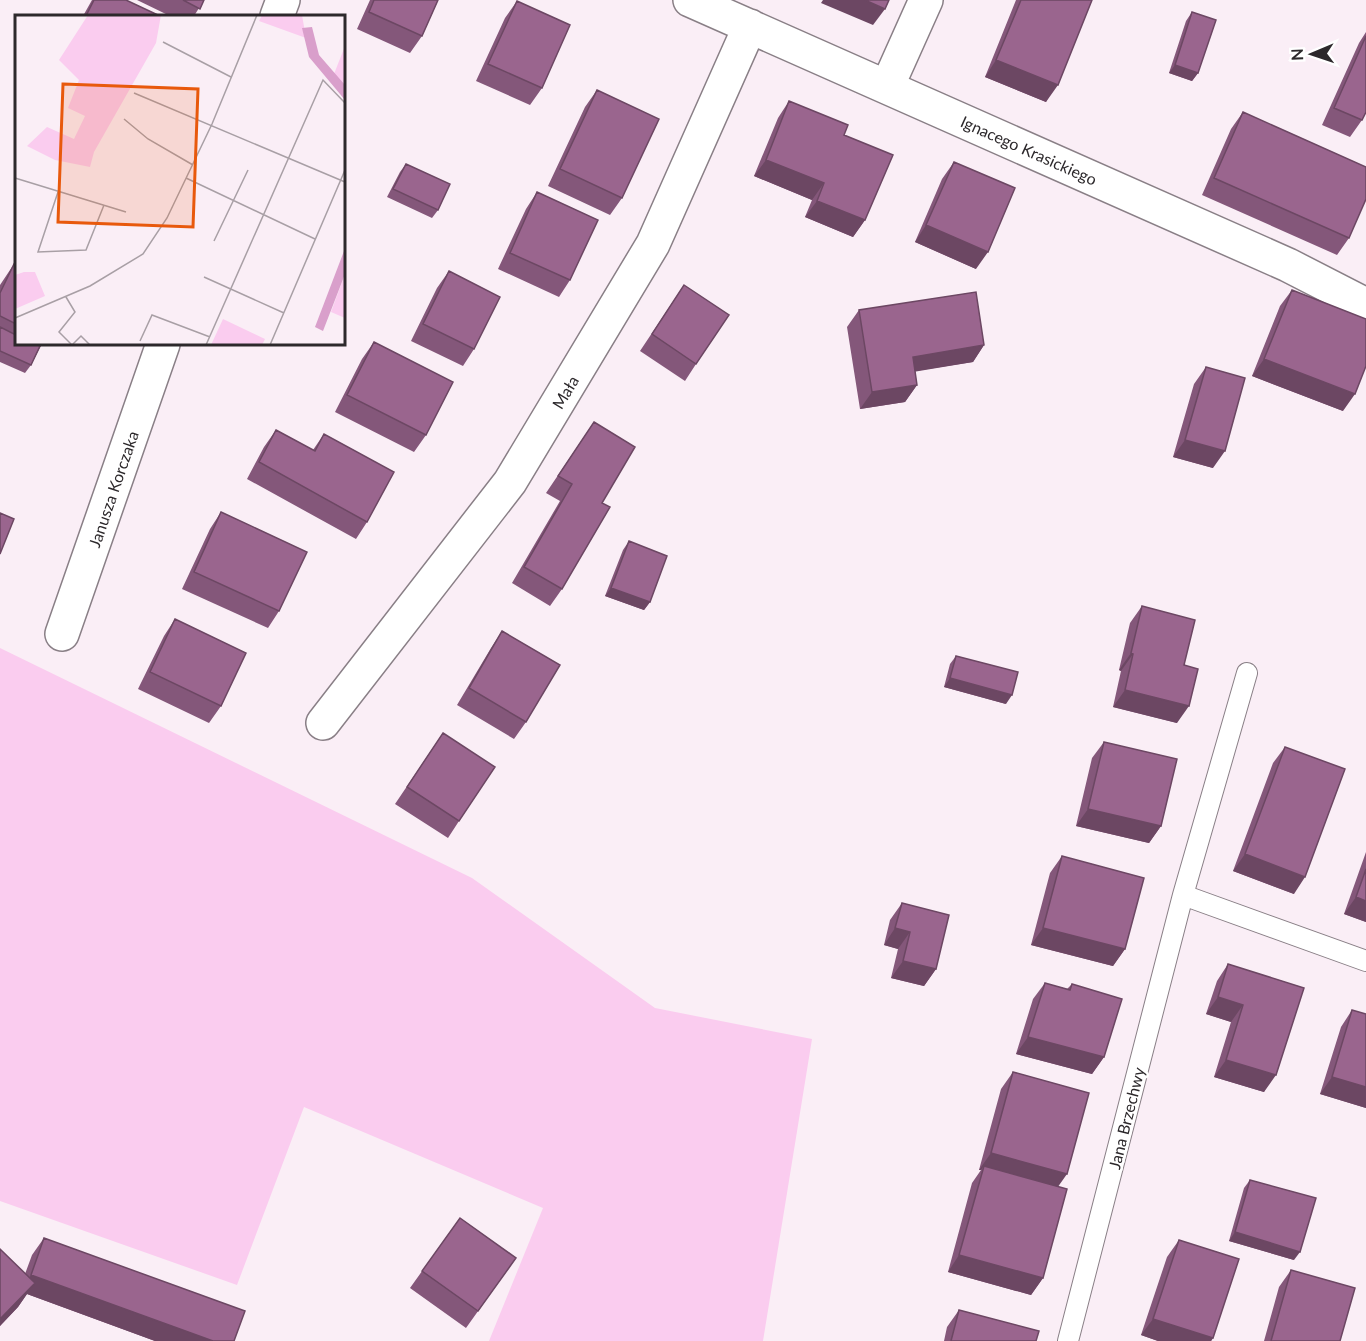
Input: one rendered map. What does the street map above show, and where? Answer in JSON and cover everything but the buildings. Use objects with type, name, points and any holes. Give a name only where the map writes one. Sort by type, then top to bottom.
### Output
[{"type":"street","points":[[277,15],[283,0]]},
{"type":"street","name":"Ignacego Krasickiego","points":[[690,0],[1288,265],[1366,305]]},
{"type":"street","points":[[887,87],[926,0]]},
{"type":"street","name":"Mała","points":[[323,723],[510,482],[653,244],[750,26]]},
{"type":"street","name":"Janusza Korczaka","points":[[62,634],[163,345]]},
{"type":"lane","name":"Jana Brzechwy","points":[[1068,1341],[1183,895],[1247,673]]},
{"type":"lane","points":[[1183,895],[1366,961]]},
{"type":"shaded area","points":[[0,648],[472,878],[655,1008],[812,1039],[763,1341],[489,1341],[543,1208],[304,1107],[237,1285],[0,1201]]}]
